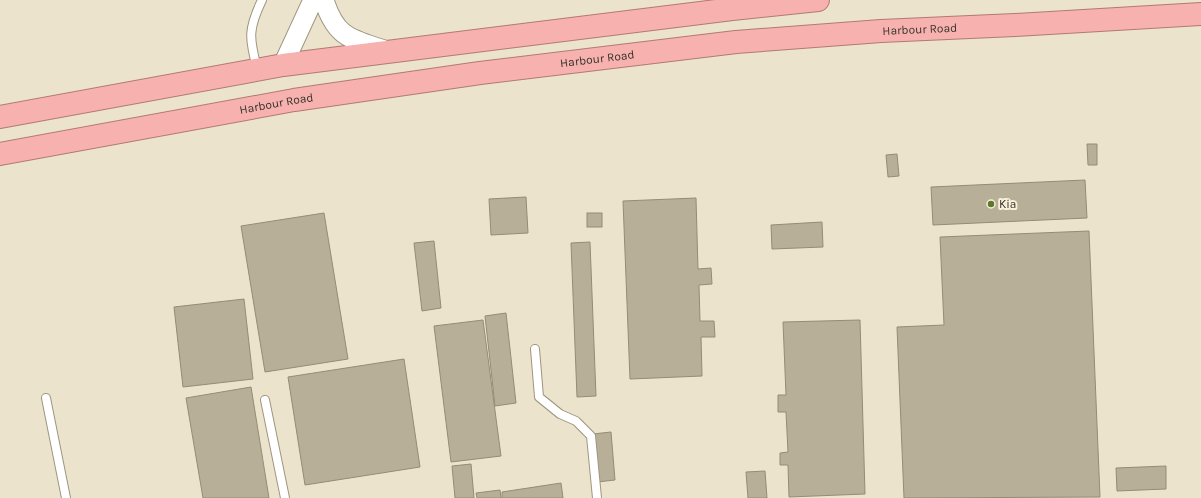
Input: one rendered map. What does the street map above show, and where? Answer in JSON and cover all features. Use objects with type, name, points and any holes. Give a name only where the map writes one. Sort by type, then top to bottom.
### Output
[{"type":"highway","points":[[0,117],[283,65],[387,51],[498,39],[732,8],[818,0]]},
{"type":"highway","name":"Harbour Road","points":[[0,154],[294,100],[480,73],[736,42],[881,31],[1015,26],[1201,14]]},
{"type":"street","points":[[283,65],[313,0]]},
{"type":"street","points":[[324,0],[334,23],[341,32],[350,38],[387,51]]},
{"type":"lane","points":[[258,69],[250,41],[253,21],[262,0]]},
{"type":"lane","points":[[535,349],[539,397],[560,414],[576,421],[591,436],[597,498]]},
{"type":"lane","points":[[46,398],[66,498]]},
{"type":"lane","points":[[265,400],[285,498]]},
{"type":"building","points":[[1087,144],[1097,144],[1097,165],[1088,165]]},
{"type":"building","points":[[897,154],[899,176],[888,177],[886,155]]},
{"type":"building","points":[[1085,180],[1087,218],[933,225],[931,187]]},
{"type":"building","points":[[526,197],[528,233],[491,235],[489,199]]},
{"type":"building","points":[[696,198],[698,269],[711,268],[712,284],[699,285],[700,321],[714,321],[715,337],[701,337],[702,376],[630,379],[623,201]]},
{"type":"building","points":[[324,213],[348,359],[265,372],[241,226]]},
{"type":"building","points":[[587,213],[602,213],[602,227],[587,227]]},
{"type":"building","points":[[822,222],[823,247],[772,249],[771,225]]},
{"type":"building","points":[[1089,231],[1100,497],[904,498],[897,327],[944,325],[940,237]]},
{"type":"building","points":[[434,241],[441,308],[422,311],[414,243]]},
{"type":"building","points":[[590,242],[596,396],[577,397],[571,243]]},
{"type":"building","points":[[244,299],[253,379],[183,387],[174,307]]},
{"type":"building","points":[[506,313],[516,403],[495,406],[485,316]]},
{"type":"building","points":[[483,320],[501,456],[451,462],[434,326]]},
{"type":"building","points":[[860,320],[865,494],[789,497],[788,465],[780,465],[780,453],[788,452],[786,412],[778,412],[778,395],[786,395],[783,322]]},
{"type":"building","points":[[404,359],[420,467],[305,485],[288,377]]},
{"type":"building","points":[[251,387],[269,498],[203,498],[186,398]]},
{"type":"building","points":[[611,432],[615,480],[597,482],[593,434]]},
{"type":"building","points":[[471,464],[474,498],[455,498],[452,466]]},
{"type":"building","points":[[1166,466],[1166,489],[1117,491],[1116,468]]},
{"type":"building","points":[[765,471],[767,498],[748,498],[746,472]]},
{"type":"building","points":[[561,483],[563,498],[502,498],[502,492]]},
{"type":"building","points":[[500,490],[501,498],[477,498],[476,493]]},
{"type":"place","name":"Kia","points":[[991,204]]}]
